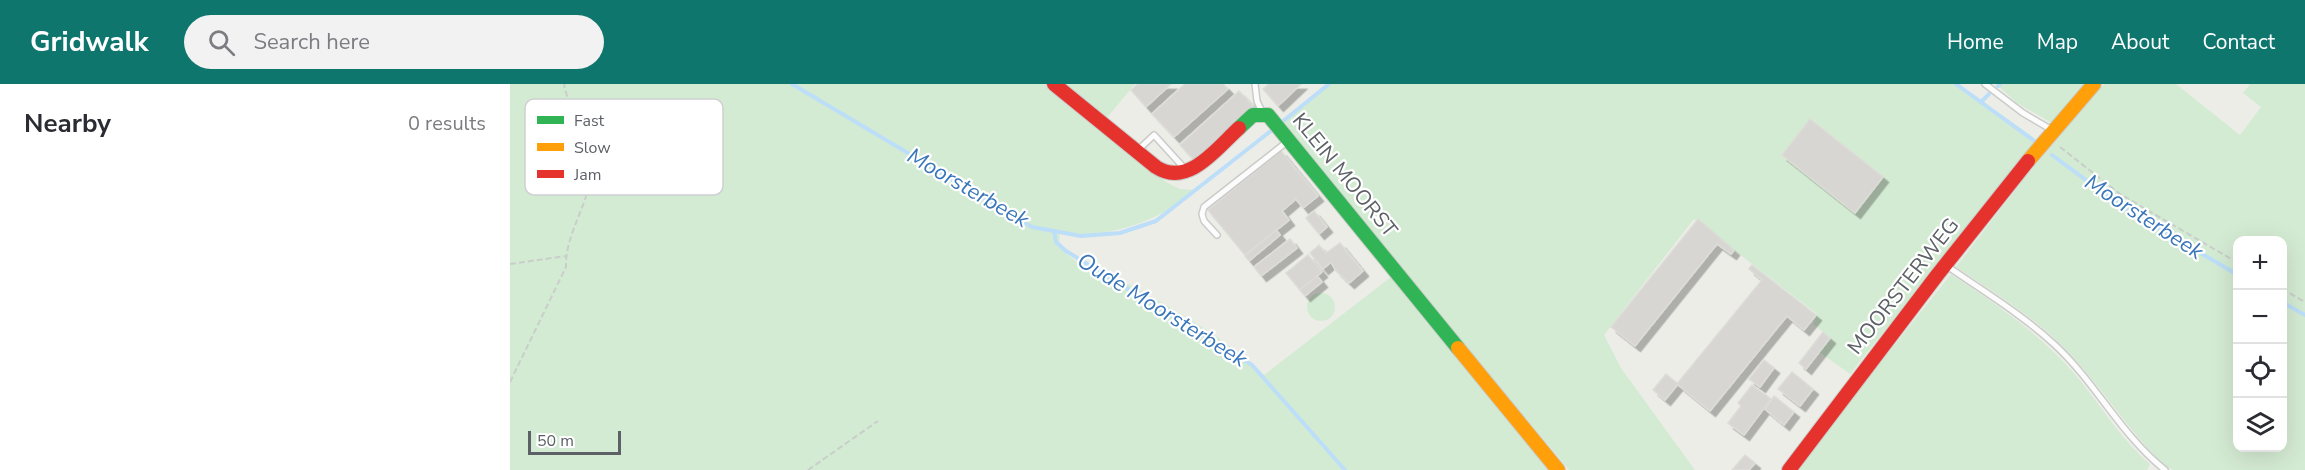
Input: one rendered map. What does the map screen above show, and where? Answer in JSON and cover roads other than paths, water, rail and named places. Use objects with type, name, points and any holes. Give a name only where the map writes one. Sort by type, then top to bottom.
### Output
[{"type":"street","points":[[1054,84],[1162,172],[1175,176],[1188,172]]},
{"type":"street","name":"MOORSTERWEG","points":[[1789,470],[1945,265],[2094,84]]},
{"type":"street","name":"KLEIN MOORST","points":[[1188,172],[1253,115],[1263,114],[1271,117],[1558,470]]},
{"type":"lane","points":[[1256,84],[1257,102],[1263,114]]},
{"type":"lane","points":[[1985,84],[2051,134]]},
{"type":"lane","points":[[1136,152],[1154,135],[1188,172]]},
{"type":"lane","points":[[1217,236],[1204,221],[1202,214],[1204,207],[1289,140]]},
{"type":"lane","points":[[1945,265],[2012,310],[2056,346],[2135,442],[2165,470]]},
{"type":"waterway","name":"Moorsterbeek","points":[[792,84],[1032,227],[1081,236],[1120,233],[1156,221],[1272,130]]},
{"type":"waterway","name":"Moorsterbeek","points":[[1282,122],[1329,84]]},
{"type":"waterway","name":"Moorsterbeek","points":[[1956,84],[2037,143]]},
{"type":"waterway","points":[[1981,102],[1989,94]]},
{"type":"waterway","name":"Moorsterbeek","points":[[2052,155],[2124,208],[2233,272]]},
{"type":"waterway","name":"Oude Moorsterbeek","points":[[1054,231],[1056,242],[1066,251],[1252,365],[1345,470]]},
{"type":"waterway","name":"Moorsterbeek","points":[[2287,305],[2305,315]]}]
